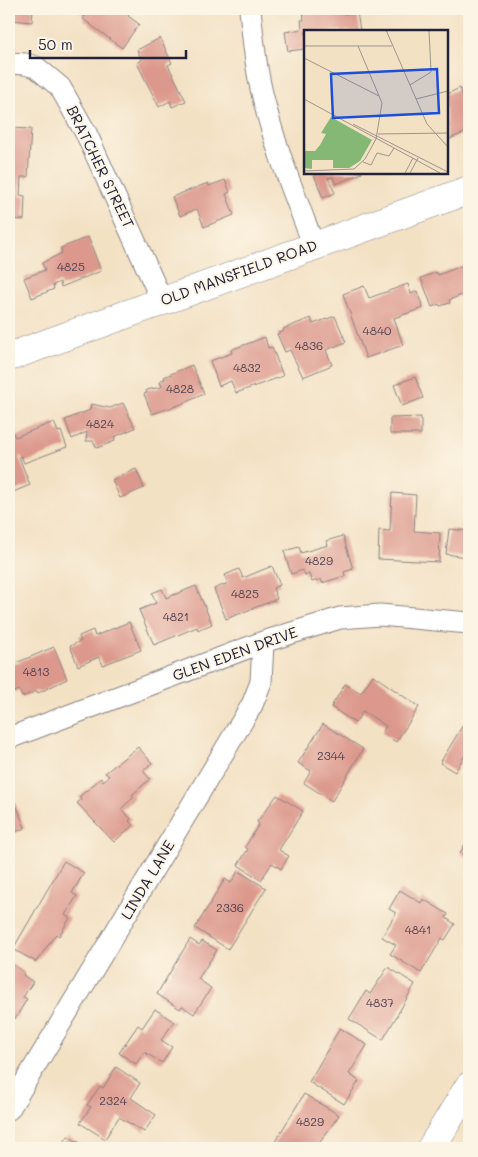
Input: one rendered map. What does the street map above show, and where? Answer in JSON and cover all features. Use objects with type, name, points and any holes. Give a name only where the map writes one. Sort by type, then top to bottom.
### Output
[{"type":"street","points":[[250,9],[253,46],[262,93],[277,146],[314,246]]},
{"type":"street","name":"BRATCHER STREET","points":[[9,63],[36,67],[60,87],[87,135],[162,301]]},
{"type":"street","name":"OLD MANSFIELD ROAD","points":[[9,357],[469,190]]},
{"type":"street","name":"GLEN EDEN DRIVE","points":[[9,738],[263,642],[340,618],[380,615],[469,623]]},
{"type":"street","name":"LINDA LANE","points":[[9,1109],[252,705],[261,682],[263,642]]},
{"type":"street","points":[[430,1148],[469,1086]]},
{"type":"building","points":[[9,9],[33,9],[32,22],[9,20]]},
{"type":"building","points":[[76,9],[132,9],[128,16],[139,24],[122,48],[83,19],[85,16]]},
{"type":"building","points":[[303,9],[344,9],[344,14],[357,12],[360,30],[304,30],[304,49],[288,51],[285,32],[302,29],[301,20],[304,20]]},
{"type":"building","points":[[160,38],[172,63],[168,65],[186,101],[172,107],[170,101],[159,107],[137,63],[142,60],[137,50]]},
{"type":"building","points":[[460,88],[469,113],[469,131],[448,140],[448,94]]},
{"type":"building","points":[[9,128],[31,129],[28,177],[21,177],[20,195],[25,196],[24,220],[9,219]]},
{"type":"building","points":[[314,174],[360,174],[336,184],[333,177],[328,178],[335,193],[323,198]]},
{"type":"building","points":[[225,180],[230,192],[226,194],[234,215],[204,227],[197,209],[180,216],[172,197],[208,183],[209,186]]},
{"type":"building","points":[[88,237],[101,271],[61,287],[60,282],[53,285],[54,289],[32,298],[24,278],[45,270],[42,263],[62,253],[61,248]]},
{"type":"building","points":[[469,263],[469,292],[449,300],[450,303],[432,307],[421,278],[437,272],[438,275]]},
{"type":"building","points":[[408,284],[411,294],[417,291],[423,308],[394,318],[403,345],[366,358],[343,294],[364,286],[369,298]]},
{"type":"building","points":[[335,316],[346,342],[326,350],[332,365],[303,377],[290,350],[285,352],[277,334],[284,331],[283,329],[311,318],[313,324]]},
{"type":"building","points":[[265,337],[268,348],[272,347],[283,376],[236,393],[231,381],[219,386],[210,361],[232,353],[231,350]]},
{"type":"building","points":[[192,365],[204,394],[152,414],[144,394],[147,393],[146,390],[162,387],[160,381],[165,379],[164,377]]},
{"type":"building","points":[[415,377],[423,398],[402,406],[394,385]]},
{"type":"building","points":[[123,403],[135,428],[114,437],[115,441],[97,448],[93,441],[86,441],[87,432],[72,439],[65,420],[90,410],[91,404],[110,408]]},
{"type":"building","points":[[421,417],[421,434],[390,434],[390,418]]},
{"type":"building","points":[[54,422],[58,432],[61,431],[67,447],[24,463],[21,456],[19,457],[30,485],[13,492],[9,480],[9,433],[12,431],[15,437]]},
{"type":"building","points":[[136,469],[144,488],[120,498],[112,480]]},
{"type":"building","points":[[392,493],[416,495],[414,531],[440,533],[439,562],[378,559],[379,530],[390,531]]},
{"type":"building","points":[[449,529],[469,531],[469,564],[465,564],[466,557],[446,554]]},
{"type":"building","points":[[343,536],[353,569],[344,572],[345,576],[322,583],[321,579],[312,582],[309,574],[305,575],[303,570],[291,574],[284,551],[299,547],[301,553],[328,545],[326,541]]},
{"type":"building","points":[[272,566],[280,585],[273,588],[277,599],[226,619],[214,589],[228,583],[225,575],[239,569],[243,578]]},
{"type":"building","points":[[196,586],[212,624],[198,630],[197,627],[154,645],[139,610],[156,603],[152,593],[162,589],[166,598]]},
{"type":"building","points":[[129,622],[141,650],[103,665],[99,657],[78,666],[70,646],[81,641],[79,636],[93,630],[95,636]]},
{"type":"building","points":[[54,647],[67,679],[38,693],[37,691],[22,697],[19,690],[9,694],[9,666]]},
{"type":"building","points":[[373,675],[419,707],[396,742],[382,733],[386,726],[363,711],[355,723],[331,707],[345,684],[361,693]]},
{"type":"building","points":[[466,720],[469,722],[469,748],[455,772],[440,763]]},
{"type":"building","points":[[323,724],[363,749],[332,801],[304,783],[311,771],[298,763]]},
{"type":"building","points":[[138,747],[152,763],[143,771],[150,779],[132,795],[134,797],[121,809],[131,819],[129,821],[133,825],[114,842],[77,803],[81,800],[79,797],[101,778],[103,781],[109,776],[105,773]]},
{"type":"building","points":[[277,795],[303,811],[279,850],[289,856],[281,869],[272,863],[261,880],[238,865],[248,849],[245,847],[259,824],[257,822]]},
{"type":"building","points":[[15,802],[25,828],[9,835],[9,805]]},
{"type":"building","points":[[469,837],[469,859],[460,853]]},
{"type":"building","points":[[64,861],[84,873],[72,893],[77,896],[65,915],[70,918],[59,936],[56,934],[36,962],[13,949]]},
{"type":"building","points":[[238,871],[266,888],[228,949],[195,928],[225,879],[231,883]]},
{"type":"building","points":[[400,890],[421,903],[423,899],[448,914],[446,918],[455,924],[445,940],[442,938],[421,973],[390,954],[396,945],[382,937],[396,913],[389,909]]},
{"type":"building","points":[[190,939],[199,945],[202,941],[217,950],[198,979],[211,988],[194,1014],[182,1006],[180,1009],[157,994]]},
{"type":"building","points":[[10,963],[24,972],[23,975],[33,982],[23,997],[27,999],[15,1019],[12,1017],[9,1022]]},
{"type":"building","points":[[388,967],[415,984],[383,1040],[349,1019],[366,991],[370,994]]},
{"type":"building","points":[[155,1009],[174,1022],[161,1040],[172,1047],[162,1063],[144,1052],[136,1064],[119,1053],[138,1025],[142,1028]]},
{"type":"building","points":[[340,1028],[367,1045],[349,1074],[359,1081],[344,1104],[309,1082]]},
{"type":"building","points":[[116,1067],[140,1083],[131,1098],[156,1115],[144,1132],[119,1117],[105,1139],[80,1123],[91,1107],[87,1105],[100,1086],[103,1088]]},
{"type":"building","points":[[304,1094],[339,1115],[316,1148],[278,1148],[273,1145]]},
{"type":"building","points":[[68,1136],[88,1148],[60,1148]]}]
